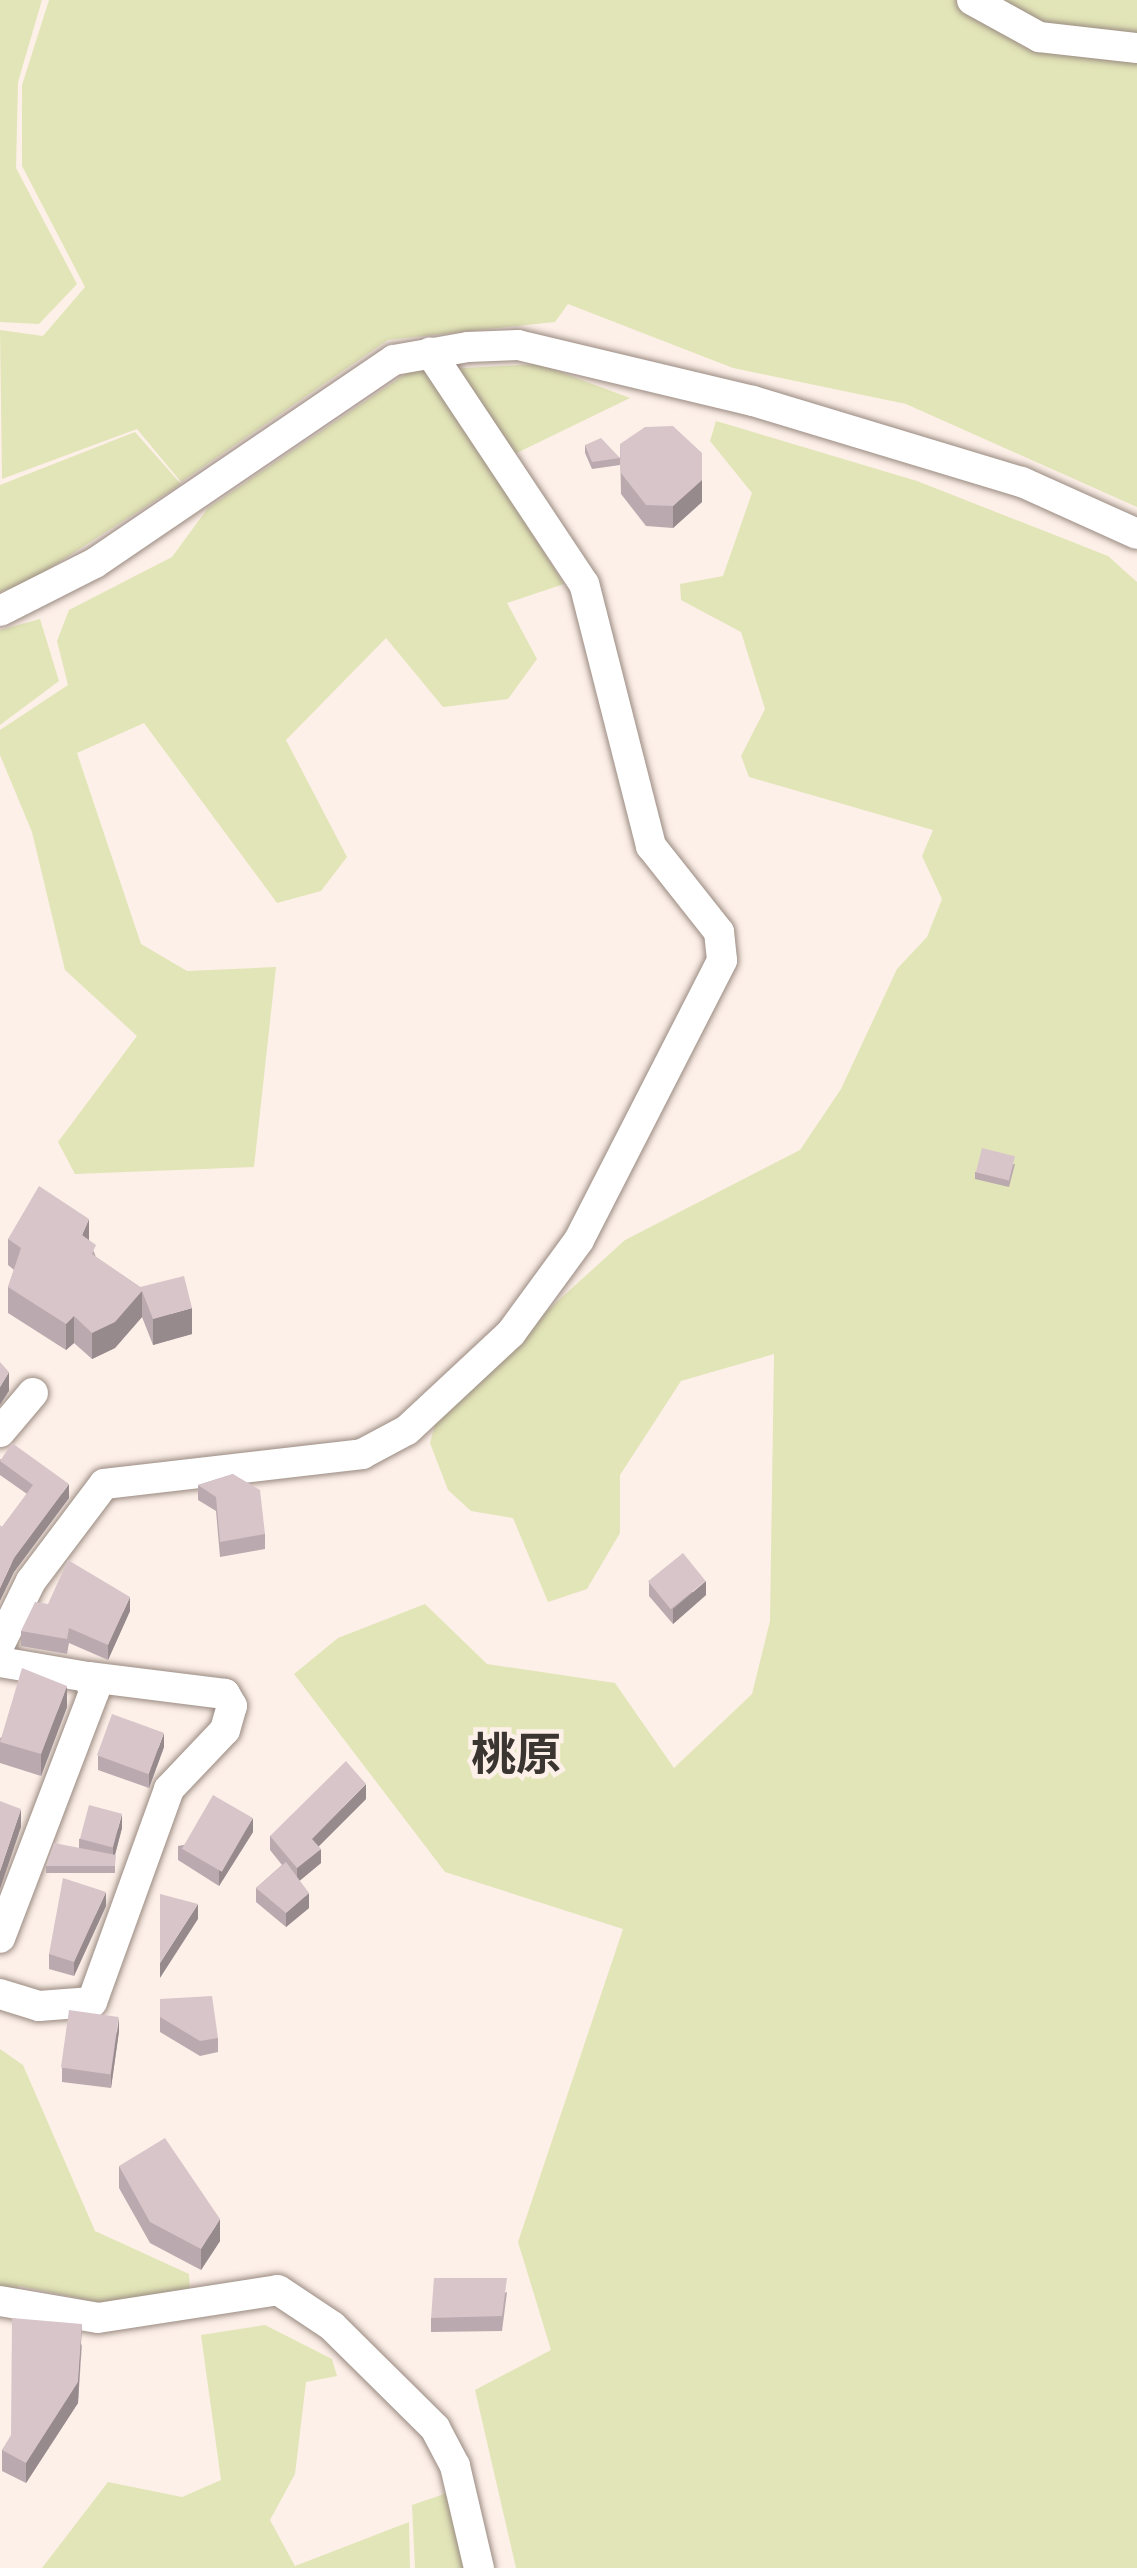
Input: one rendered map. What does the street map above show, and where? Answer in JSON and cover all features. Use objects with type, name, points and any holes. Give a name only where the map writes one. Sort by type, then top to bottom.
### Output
[{"type":"street","points":[[972,0],[1039,37],[1137,47]]},
{"type":"street","points":[[0,611],[95,563],[394,360],[430,352],[518,346],[753,401],[1022,482],[1137,534]]},
{"type":"street","points":[[0,1644],[31,1581],[104,1484],[362,1454],[407,1430],[511,1333],[579,1240],[722,960],[719,932],[651,846],[584,584],[430,352]]},
{"type":"street","points":[[0,1432],[33,1394]]},
{"type":"street","points":[[0,1662],[225,1694],[232,1706],[225,1730],[169,1790],[92,2002],[39,2006],[0,1994]]},
{"type":"street","points":[[0,1938],[94,1692],[88,1676]]},
{"type":"street","points":[[0,2301],[98,2318],[278,2290],[332,2326],[435,2428],[455,2466],[479,2568]]},
{"type":"green space","points":[[0,0],[42,0],[18,82],[16,168],[77,284],[39,324],[0,322]]},
{"type":"green space","points":[[49,0],[1137,0],[1137,507],[906,404],[733,368],[568,304],[555,322],[388,340],[181,482],[137,429],[2,479],[0,330],[43,336],[85,287],[22,166],[22,85]]},
{"type":"green space","points":[[539,364],[630,398],[490,466],[564,584],[507,603],[537,659],[508,699],[443,707],[386,638],[286,740],[347,857],[321,891],[277,903],[144,723],[77,753],[141,944],[187,971],[276,967],[254,1167],[75,1174],[58,1142],[137,1036],[65,970],[32,832],[0,755],[0,730],[68,685],[57,641],[69,610],[172,557],[208,508],[410,371]]},
{"type":"green space","points":[[716,421],[917,481],[1108,556],[1137,582],[1137,2568],[516,2568],[475,2390],[551,2350],[518,2242],[623,1929],[445,1872],[294,1674],[338,1638],[425,1604],[487,1664],[615,1683],[674,1768],[752,1694],[770,1621],[774,1354],[681,1381],[620,1475],[620,1533],[587,1589],[548,1602],[513,1518],[471,1511],[448,1490],[430,1443],[439,1409],[625,1240],[800,1150],[841,1089],[897,969],[927,937],[942,899],[922,856],[933,830],[749,777],[741,756],[765,709],[741,632],[681,600],[680,584],[723,576],[752,493],[710,441]]},
{"type":"green space","points":[[135,432],[181,484],[28,582],[0,592],[0,485]]},
{"type":"green space","points":[[40,619],[59,681],[0,725],[0,630]]},
{"type":"green space","points":[[0,2049],[23,2065],[95,2231],[189,2274],[190,2290],[102,2303],[19,2286],[0,2308]]},
{"type":"green space","points":[[265,2325],[332,2359],[337,2376],[306,2382],[295,2474],[270,2520],[295,2566],[409,2522],[410,2568],[42,2568],[108,2482],[182,2497],[221,2480],[201,2335]]},
{"type":"green space","points":[[453,2491],[466,2568],[415,2568],[412,2505]]},
{"type":"building","points":[[673,426],[702,453],[702,480],[673,506],[646,505],[621,473],[620,444],[645,427]]},
{"type":"building","points":[[601,438],[620,458],[592,462],[585,445]]},
{"type":"building","points":[[982,1148],[1015,1156],[1009,1180],[976,1172]]},
{"type":"building","points":[[39,1186],[89,1219],[82,1235],[96,1245],[92,1254],[140,1287],[184,1276],[192,1308],[153,1319],[142,1291],[115,1322],[92,1333],[74,1316],[66,1324],[8,1287],[21,1248],[8,1239]]},
{"type":"building","points":[[0,1362],[9,1372],[0,1387]]},
{"type":"building","points":[[12,1443],[69,1484],[14,1558],[0,1588],[0,1525],[33,1485],[0,1461]]},
{"type":"building","points":[[233,1474],[260,1490],[265,1534],[220,1542],[216,1497],[198,1485]]},
{"type":"building","points":[[683,1553],[706,1581],[671,1609],[648,1581]]},
{"type":"building","points":[[68,1560],[130,1597],[108,1645],[69,1628],[67,1639],[21,1631],[35,1602],[48,1604]]},
{"type":"building","points":[[22,1668],[67,1686],[41,1754],[0,1742]]},
{"type":"building","points":[[112,1714],[164,1733],[149,1774],[97,1755]]},
{"type":"building","points":[[346,1761],[366,1784],[312,1839],[321,1849],[297,1868],[270,1836]]},
{"type":"building","points":[[213,1795],[253,1818],[222,1872],[182,1849]]},
{"type":"building","points":[[0,1801],[21,1809],[0,1871]]},
{"type":"building","points":[[89,1805],[122,1814],[113,1848],[80,1839]]},
{"type":"building","points":[[54,1843],[116,1855],[115,1866],[46,1866]]},
{"type":"building","points":[[286,1862],[309,1893],[286,1913],[256,1888]]},
{"type":"building","points":[[63,1878],[106,1892],[74,1962],[49,1954]]},
{"type":"building","points":[[160,1894],[198,1904],[160,1963]]},
{"type":"building","points":[[212,1996],[218,2038],[200,2041],[160,2017],[160,1999]]},
{"type":"building","points":[[69,2010],[119,2017],[110,2074],[61,2067]]},
{"type":"building","points":[[165,2138],[220,2219],[201,2249],[150,2222],[119,2166]]},
{"type":"building","points":[[434,2278],[507,2278],[502,2316],[431,2318]]},
{"type":"building","points":[[12,2318],[82,2324],[78,2382],[26,2463],[2,2450],[11,2435]]},
{"type":"district","name":"桃原","points":[[516,1755]]}]
